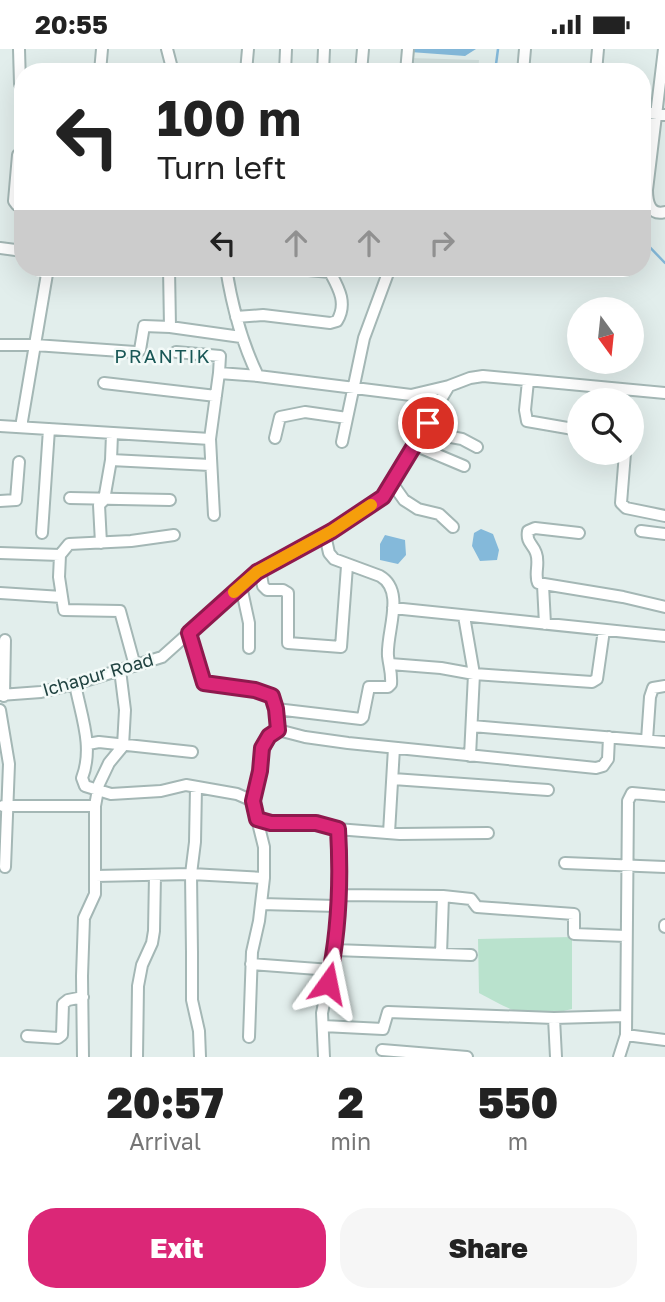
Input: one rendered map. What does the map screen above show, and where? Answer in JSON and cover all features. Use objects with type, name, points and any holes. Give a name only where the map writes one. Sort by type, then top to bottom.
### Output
[{"type":"street","points":[[651,177],[661,114],[664,49]]},
{"type":"street","points":[[21,427],[46,277]]},
{"type":"street","points":[[169,277],[170,327]]},
{"type":"street","points":[[228,277],[241,337],[258,376]]},
{"type":"street","points":[[236,317],[263,315],[330,323],[337,321],[341,316],[342,295],[333,277]]},
{"type":"street","points":[[342,442],[364,338],[387,277]]},
{"type":"street","points":[[0,345],[135,352],[140,350],[144,326],[241,337]]},
{"type":"street","points":[[176,352],[220,356],[210,439],[214,515]]},
{"type":"street","points":[[219,373],[411,395],[483,376],[665,393]]},
{"type":"street","points":[[528,381],[525,410],[527,421],[567,428]]},
{"type":"street","points":[[104,383],[216,396]]},
{"type":"street","name":"Ichapur Road","points":[[2,696],[41,692],[75,684],[162,657],[260,570],[325,535],[383,497],[449,386]]},
{"type":"street","points":[[275,438],[280,417],[305,412],[347,418]]},
{"type":"street","points":[[428,423],[440,435],[462,439],[477,447]]},
{"type":"street","points":[[0,426],[210,439]]},
{"type":"street","points":[[42,533],[49,429]]},
{"type":"street","points":[[102,543],[99,505],[104,500],[111,460],[112,434]]},
{"type":"street","points":[[414,445],[464,466]]},
{"type":"street","points":[[111,460],[210,465]]},
{"type":"street","points":[[0,501],[16,500],[19,462]]},
{"type":"street","points":[[624,465],[621,503],[625,508],[665,516]]},
{"type":"street","points":[[391,482],[404,500],[418,509],[439,514],[453,527]]},
{"type":"street","points":[[70,498],[170,500]]},
{"type":"street","points":[[579,533],[535,528],[528,531],[527,541],[537,555],[536,580],[543,585],[623,597],[665,607]]},
{"type":"street","points":[[641,531],[665,534]]},
{"type":"street","points":[[135,666],[120,611],[64,610],[58,577],[60,555],[67,544],[174,535]]},
{"type":"street","points":[[276,709],[362,718],[369,687],[388,687],[391,684],[388,656],[392,590],[387,580],[347,566],[331,556],[325,535]]},
{"type":"street","points":[[0,553],[60,555]]},
{"type":"street","points":[[260,570],[263,586],[267,590],[283,590],[288,593],[288,643],[341,647],[347,566]]},
{"type":"street","points":[[543,585],[545,624]]},
{"type":"street","points":[[240,586],[249,623],[249,648]]},
{"type":"street","points":[[0,593],[62,597]]},
{"type":"street","points":[[393,608],[665,636]]},
{"type":"street","points":[[464,615],[474,674],[470,756]]},
{"type":"street","points":[[390,664],[442,668],[474,674],[593,682],[597,679],[604,630]]},
{"type":"street","points":[[189,633],[204,683],[266,692],[272,696],[278,730]]},
{"type":"street","points":[[2,696],[5,640]]},
{"type":"street","points":[[83,1057],[84,918],[95,894],[98,790],[109,763],[123,746],[125,710],[120,670]]},
{"type":"street","points":[[75,684],[88,744],[88,759],[82,783],[111,793],[161,790],[187,785],[237,794],[253,801]]},
{"type":"street","points":[[647,740],[653,688],[665,686]]},
{"type":"street","points":[[0,710],[9,764],[3,806],[5,867]]},
{"type":"street","points":[[472,726],[665,742]]},
{"type":"street","points":[[249,1037],[251,964],[264,878],[264,847],[253,801],[262,748],[269,736],[278,730],[305,737],[394,748],[596,768],[603,766],[607,759],[609,737]]},
{"type":"street","points":[[88,744],[99,742],[192,752]]},
{"type":"street","points":[[389,833],[394,748]]},
{"type":"street","points":[[393,779],[548,790]]},
{"type":"street","points":[[196,787],[195,842],[191,874],[192,1000],[199,1031],[200,1057]]},
{"type":"street","points":[[619,1057],[626,1035],[629,797],[632,793],[665,796]]},
{"type":"street","points":[[3,806],[96,806]]},
{"type":"street","points":[[257,819],[271,823],[316,823],[338,829],[389,833],[488,834]]},
{"type":"street","points":[[324,1057],[322,1013],[335,950],[340,866],[338,829]]},
{"type":"street","points":[[565,863],[665,867]]},
{"type":"street","points":[[95,876],[191,874],[264,878]]},
{"type":"street","points":[[137,1057],[138,986],[142,965],[152,943],[155,875]]},
{"type":"street","points":[[261,904],[443,896],[471,899],[477,907],[574,914],[574,935],[626,936]]},
{"type":"street","points":[[440,954],[443,896]]},
{"type":"street","points":[[335,950],[471,955]]},
{"type":"street","points":[[251,964],[331,970]]},
{"type":"street","points":[[27,1036],[58,1038],[62,1035],[63,1004],[82,997]]},
{"type":"street","points":[[323,1026],[383,1028],[388,1012],[554,1018],[625,1016]]},
{"type":"street","points":[[554,1018],[556,1057]]},
{"type":"street","points":[[626,1035],[665,1040]]},
{"type":"street","points":[[382,1050],[467,1057]]},
{"type":"shaded area","points":[[409,58],[479,60],[479,63],[409,63]]},
{"type":"green space","points":[[572,937],[572,1009],[544,1014],[523,1013],[479,993],[478,939]]},
{"type":"water","points":[[411,49],[476,49],[465,56],[410,52]]},
{"type":"water","points":[[481,529],[493,534],[499,550],[497,560],[480,561],[472,546],[474,533]]},
{"type":"water","points":[[385,535],[405,540],[406,555],[398,564],[380,560],[380,544]]},
{"type":"waterway","points":[[496,63],[498,49]]},
{"type":"waterway","points":[[651,248],[665,263]]},
{"type":"slow traffic","points":[[234,592],[257,572],[332,531],[371,505]]},
{"type":"district","name":"PRANTIK","points":[[163,356]]},
{"type":"route","points":[[328,983],[335,950],[340,866],[338,829],[316,823],[271,823],[257,819],[253,801],[262,748],[269,736],[278,730],[272,696],[266,692],[204,683],[189,633],[257,572],[332,531],[383,497],[428,423]]}]
